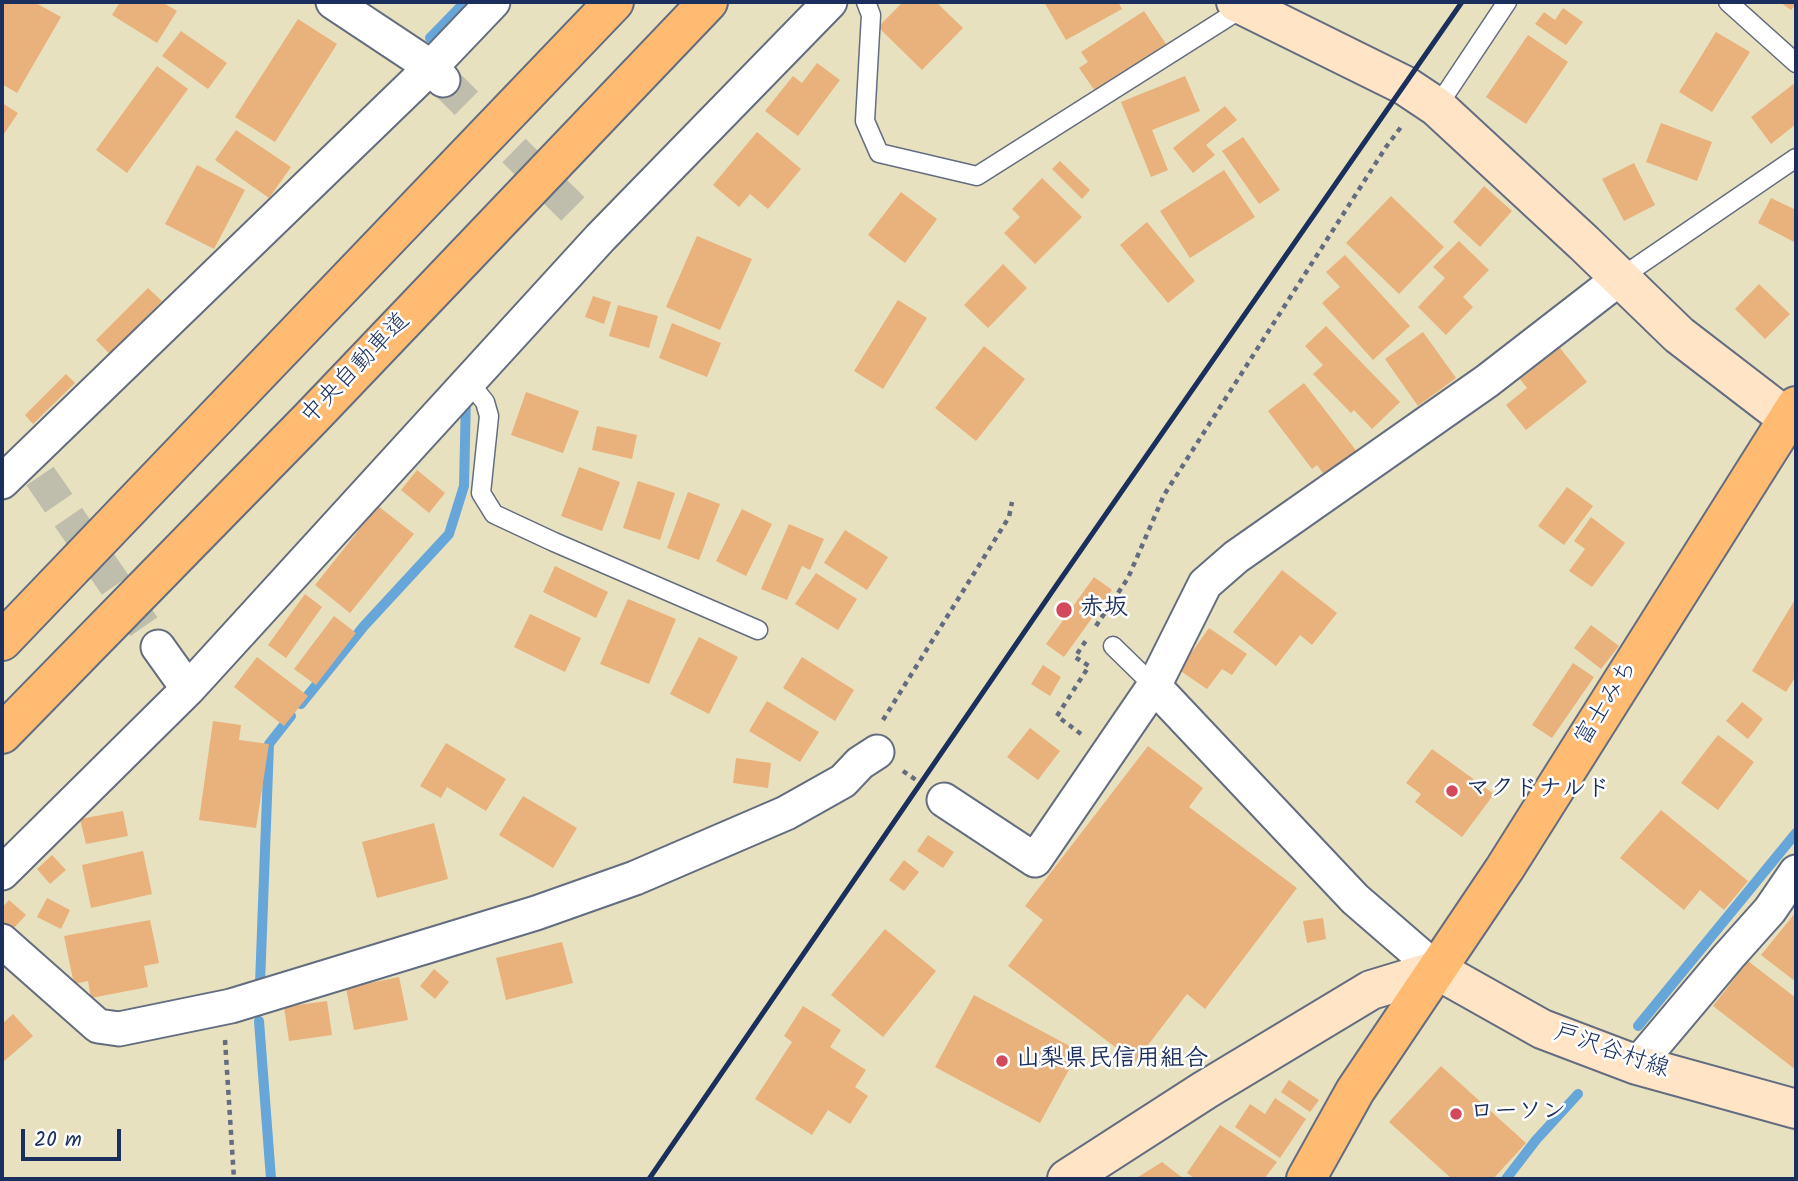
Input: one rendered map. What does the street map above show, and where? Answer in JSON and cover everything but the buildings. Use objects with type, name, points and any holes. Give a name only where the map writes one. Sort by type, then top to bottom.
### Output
[{"type":"highway","points":[[2,641],[614,2]]},
{"type":"highway","name":"中央自動車道","points":[[2,734],[311,418],[708,2]]},
{"type":"highway","name":"富士みち","points":[[1306,1179],[1355,1091],[1505,867],[1791,412]]},
{"type":"street","points":[[333,2],[437,74]]},
{"type":"street","points":[[2,482],[33,467],[437,74],[493,2]]},
{"type":"street","points":[[2,873],[188,689],[468,382],[591,228],[830,2]]},
{"type":"street","points":[[1240,5],[1404,85],[1430,103],[1679,335],[1791,412]]},
{"type":"street","points":[[944,800],[1035,860],[1154,686],[1205,584],[1236,557],[1487,382],[1620,278]]},
{"type":"street","points":[[158,647],[188,689]]},
{"type":"street","points":[[1154,686],[1355,899],[1437,970]]},
{"type":"street","points":[[2,941],[98,1026],[118,1029],[232,1006],[536,913],[635,877],[786,813],[843,781],[860,763],[877,752]]},
{"type":"street","points":[[1637,1065],[1770,910],[1796,872]]},
{"type":"street","points":[[1067,1179],[1205,1090],[1371,990],[1437,970]]},
{"type":"street","name":"戸沢谷村線","points":[[1437,970],[1542,1029],[1637,1065],[1796,1109]]},
{"type":"lane","points":[[866,2],[871,15],[865,121],[879,153],[977,176],[1240,5]]},
{"type":"lane","points":[[1430,103],[1507,2]]},
{"type":"lane","points":[[1728,2],[1796,63]]},
{"type":"lane","points":[[1620,278],[1796,158]]},
{"type":"lane","points":[[468,382],[485,402],[489,416],[481,493],[494,514],[758,630]]},
{"type":"lane","points":[[1113,646],[1154,686]]},
{"type":"path","points":[[1108,754],[1057,716],[1088,666],[1074,657],[1128,578],[1164,495],[1225,396],[1386,147],[1430,103]]},
{"type":"path","points":[[944,800],[869,744],[1010,517],[1012,502]]},
{"type":"path","points":[[1088,624],[1094,629]]},
{"type":"path","points":[[232,1006],[224,1028],[234,1179]]},
{"type":"waterway","points":[[430,38],[465,2]]},
{"type":"waterway","points":[[301,704],[364,626],[449,534],[464,486],[466,397]]},
{"type":"waterway","points":[[260,984],[269,744],[291,716]]},
{"type":"waterway","points":[[1638,1026],[1796,833]]},
{"type":"waterway","points":[[259,1021],[271,1179]]},
{"type":"waterway","points":[[1506,1179],[1536,1140],[1578,1094]]},
{"type":"tunnel","points":[[443,80],[581,217]]},
{"type":"tunnel","points":[[40,476],[158,647]]},
{"type":"railway","points":[[649,1179],[1058,583],[1462,2]]},
{"type":"place","name":"赤坂","points":[[1064,610]]},
{"type":"place","name":"マクドナルド","points":[[1452,791]]},
{"type":"place","name":"山梨県民信用組合","points":[[1002,1061]]},
{"type":"place","name":"ローソン","points":[[1456,1114]]}]
